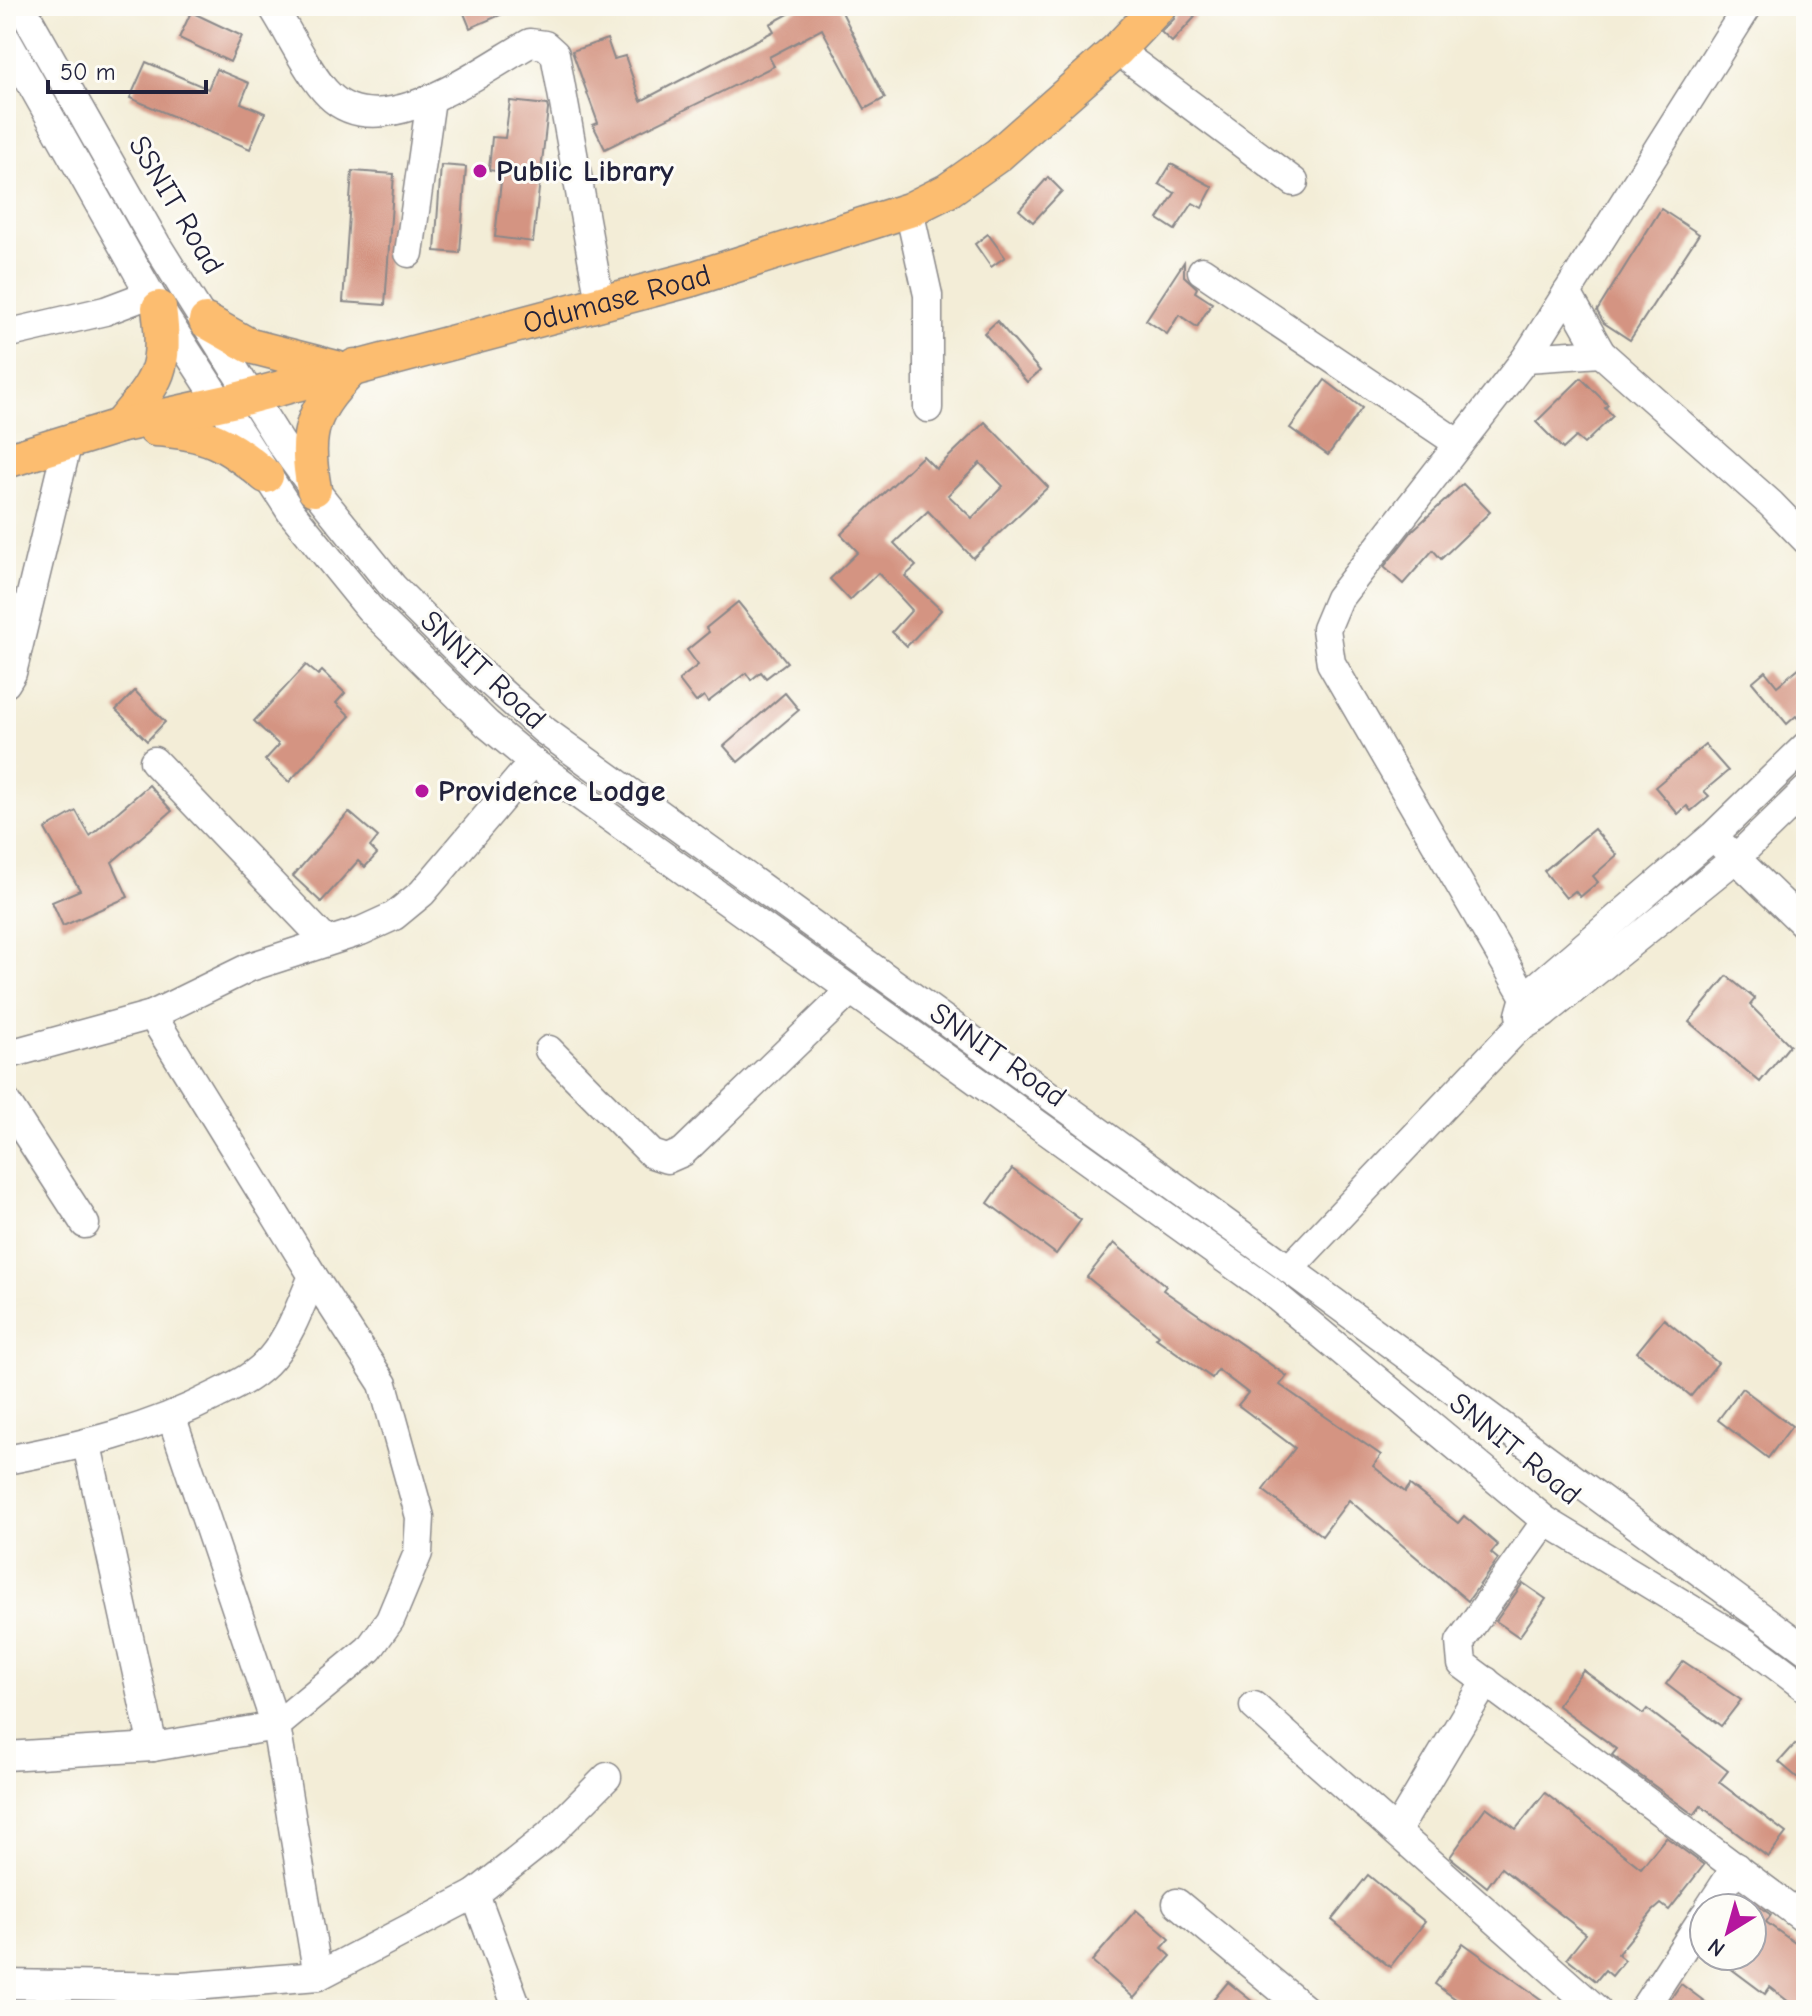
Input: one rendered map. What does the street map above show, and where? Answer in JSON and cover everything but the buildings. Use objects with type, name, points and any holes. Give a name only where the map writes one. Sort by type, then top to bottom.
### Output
[{"type":"main road","name":"Odumase Road","points":[[6,461],[119,426],[220,404],[350,367],[692,279],[909,210],[947,191],[998,155],[1117,50],[1159,6]]},
{"type":"main road","points":[[119,426],[150,388],[161,366],[164,345],[154,301]]},
{"type":"main road","points":[[206,321],[250,346],[350,367],[313,419],[307,454],[314,489]]},
{"type":"main road","points":[[119,426],[209,436],[227,445],[266,476]]},
{"type":"street","name":"SSNIT Road","points":[[21,6],[156,244],[252,395]]},
{"type":"street","points":[[272,6],[328,95],[357,114],[393,112],[431,99],[530,43],[545,45],[555,54],[600,302]]},
{"type":"street","points":[[1534,1005],[1331,663],[1326,629],[1339,598],[1526,358],[1748,6]]},
{"type":"street","points":[[6,39],[154,301],[220,404]]},
{"type":"street","points":[[1117,50],[1294,182]]},
{"type":"street","points":[[409,253],[431,99]]},
{"type":"street","points":[[909,210],[928,295],[928,408]]},
{"type":"street","points":[[1202,271],[1459,444]]},
{"type":"street","points":[[1567,293],[1601,353],[1771,504],[1806,540]]},
{"type":"street","points":[[6,334],[154,301]]},
{"type":"street","points":[[1526,358],[1601,353]]},
{"type":"street","name":"SNNIT Road","points":[[252,395],[314,489],[393,587],[482,675],[545,731],[1289,1269],[1802,1648]]},
{"type":"street","name":"SNNIT Road","points":[[220,404],[266,476],[369,608],[487,724],[533,762],[1270,1291],[1546,1521],[1745,1642],[1806,1688]]},
{"type":"street","points":[[6,683],[12,673],[68,441]]},
{"type":"street","points":[[1289,1269],[1516,1030],[1534,1005],[1806,746]]},
{"type":"street","points":[[154,761],[325,940]]},
{"type":"street","points":[[6,1055],[152,1015],[250,967],[325,940],[361,931],[394,916],[422,893],[533,762]]},
{"type":"street","points":[[1534,1005],[1736,858],[1806,790]]},
{"type":"street","points":[[1713,836],[1806,926]]},
{"type":"street","points":[[549,1050],[652,1154],[667,1159],[683,1152],[850,991]]},
{"type":"street","points":[[6,1756],[153,1747],[276,1726],[369,1649],[390,1620],[418,1553],[420,1517],[383,1384],[152,1015]]},
{"type":"street","points":[[937,1054],[956,1028]]},
{"type":"street","points":[[983,1086],[1002,1061]]},
{"type":"street","points":[[6,1102],[85,1224]]},
{"type":"street","points":[[6,1460],[87,1445],[172,1418],[253,1376],[272,1357],[292,1325],[313,1276]]},
{"type":"street","points":[[172,1418],[276,1726],[318,1976]]},
{"type":"street","points":[[87,1445],[153,1747]]},
{"type":"street","points":[[1546,1521],[1460,1642],[1462,1664],[1806,1920]]},
{"type":"street","points":[[1745,1642],[1762,1617]]},
{"type":"street","points":[[1781,1669],[1802,1648]]},
{"type":"street","points":[[1397,1830],[1486,1681]]},
{"type":"street","points":[[1254,1706],[1597,2010]]},
{"type":"street","points":[[6,1984],[182,1987],[318,1976],[475,1894],[548,1836],[607,1777]]},
{"type":"street","points":[[1720,1892],[1736,1867]]},
{"type":"street","points":[[475,1894],[518,2010]]},
{"type":"street","points":[[1177,1903],[1306,2010]]},
{"type":"street","points":[[1643,2010],[1688,1941]]},
{"type":"place","name":"Public Library","points":[[480,171]]},
{"type":"place","name":"Providence Lodge","points":[[422,791]]}]
